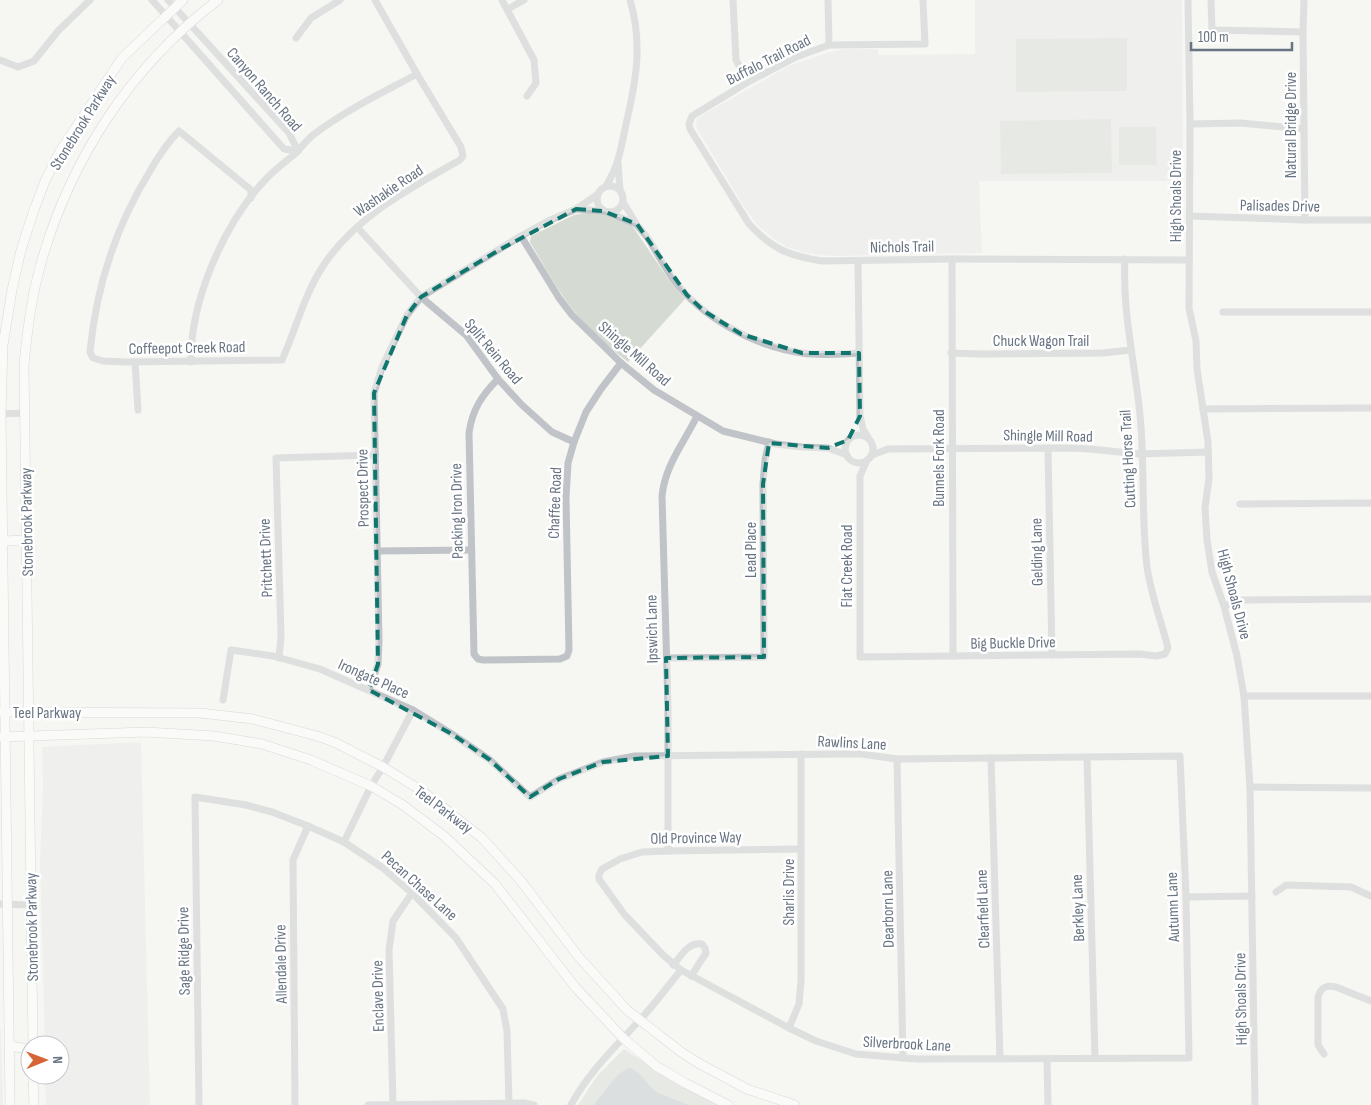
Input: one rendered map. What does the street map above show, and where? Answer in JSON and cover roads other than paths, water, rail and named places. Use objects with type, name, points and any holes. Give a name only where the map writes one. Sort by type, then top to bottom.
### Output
[{"type":"main road","name":"Stonebrook Parkway","points":[[10,1105],[4,904],[1,414],[4,345],[12,290],[21,250],[34,210],[45,181],[60,151],[122,58],[183,0]]},
{"type":"main road","name":"Stonebrook Parkway","points":[[33,1035],[24,365],[33,298],[49,235],[64,197],[94,137],[141,73],[180,32],[218,0]]},
{"type":"main road","points":[[3,541],[26,540]]},
{"type":"main road","name":"Teel Parkway","points":[[3,712],[200,712],[253,718],[326,739],[383,767],[422,791],[482,838],[522,881],[578,956],[627,1010],[681,1052],[700,1064],[747,1089],[795,1105]]},
{"type":"main road","name":"Teel Parkway","points":[[3,737],[146,732],[214,736],[262,744],[311,760],[371,786],[403,805],[444,836],[495,884],[576,988],[623,1038],[656,1066],[728,1105]]},
{"type":"main road","points":[[9,1046],[20,1048]]},
{"type":"main road","points":[[33,1085],[34,1105]]},
{"type":"street","points":[[0,60],[18,67],[34,61],[58,31],[90,0]]},
{"type":"street","name":"Canyon Ranch Road","points":[[152,0],[284,150],[298,151]]},
{"type":"street","name":"Canyon Ranch Road","points":[[168,0],[289,133],[298,151]]},
{"type":"street","points":[[296,38],[310,18],[340,0]]},
{"type":"street","points":[[191,362],[191,342],[194,327],[208,277],[227,236],[251,198],[266,179],[298,151],[310,137],[333,121],[417,74],[375,0]]},
{"type":"street","points":[[502,0],[534,60],[536,82],[528,96]]},
{"type":"street","points":[[508,9],[524,0]]},
{"type":"street","points":[[421,296],[521,236],[548,221],[576,209],[597,195],[606,186],[618,163],[632,99],[637,55],[637,29],[630,0]]},
{"type":"street","points":[[733,0],[736,60],[748,82]]},
{"type":"street","points":[[828,0],[829,45]]},
{"type":"street","name":"Buffalo Trail Road","points":[[690,119],[700,110],[748,82],[796,57],[829,45],[924,44],[923,0]]},
{"type":"street","name":"High Shoals Drive","points":[[1188,0],[1190,124],[1189,308],[1196,341],[1197,369],[1208,452],[1209,478],[1205,508],[1207,540],[1212,572],[1224,606],[1237,656],[1244,696],[1250,787],[1255,1105]]},
{"type":"street","points":[[1211,0],[1212,30],[1303,32]]},
{"type":"street","name":"Natural Bridge Drive","points":[[1304,0],[1304,220]]},
{"type":"street","name":"Washakie Road","points":[[282,360],[306,298],[323,266],[346,237],[390,201],[460,160],[463,156],[461,148],[417,74]]},
{"type":"street","name":"Nichols Trail","points":[[690,119],[690,129],[749,224],[761,237],[784,252],[802,258],[822,261],[952,259],[1189,260]]},
{"type":"street","points":[[1190,124],[1241,124],[1303,129]]},
{"type":"street","name":"Coffeepot Creek Road","points":[[251,198],[251,190],[178,131],[164,148],[145,179],[116,238],[96,308],[90,352],[93,358],[103,361],[282,360]]},
{"type":"street","points":[[576,209],[606,212],[618,210],[624,198],[620,190],[618,163]]},
{"type":"street","points":[[606,186],[614,186],[620,190]]},
{"type":"street","points":[[597,195],[596,201],[598,206],[606,212],[636,224]]},
{"type":"street","points":[[623,202],[673,279],[704,311],[742,334],[772,345],[802,353],[859,353]]},
{"type":"street","name":"Palisades Drive","points":[[1189,216],[1371,220]]},
{"type":"street","name":"Split Rein Road","points":[[357,227],[421,296],[466,335],[498,378],[522,405],[545,427],[574,442]]},
{"type":"street","name":"Shingle Mill Road","points":[[521,236],[563,304],[572,315],[621,363],[654,390],[723,431],[769,442],[802,447],[828,448],[848,457]]},
{"type":"street","name":"Bunnels Fork Road","points":[[952,259],[953,656]]},
{"type":"street","name":"Cutting Horse Trail","points":[[1125,259],[1126,305],[1140,414],[1146,556],[1154,603],[1168,648],[1165,654]]},
{"type":"street","points":[[848,457],[858,462],[869,457],[873,451],[870,440],[863,429],[860,416],[858,261]]},
{"type":"street","name":"Prospect Drive","points":[[369,690],[378,664],[380,640],[374,393],[382,366],[407,314],[421,296]]},
{"type":"street","points":[[1223,312],[1371,312]]},
{"type":"street","name":"Chuck Wagon Trail","points":[[951,353],[1103,353],[1131,350]]},
{"type":"street","points":[[136,362],[138,410]]},
{"type":"street","name":"Chaffee Road","points":[[473,651],[476,658],[483,660],[560,659],[568,654],[566,485],[568,463],[574,442],[589,407],[621,363]]},
{"type":"street","name":"Packing Iron Drive","points":[[473,651],[469,433],[477,406],[484,393],[498,378]]},
{"type":"street","points":[[1203,409],[1371,408]]},
{"type":"street","points":[[1,414],[25,413]]},
{"type":"street","name":"Ipswich Lane","points":[[668,850],[663,488],[670,465],[697,416]]},
{"type":"street","points":[[860,416],[856,429],[846,445],[848,457],[856,465],[860,476]]},
{"type":"street","points":[[850,439],[859,434],[870,440]]},
{"type":"street","name":"Shingle Mill Road","points":[[828,448],[850,439]]},
{"type":"street","name":"Shingle Mill Road","points":[[870,440],[888,449]]},
{"type":"street","name":"Lead Place","points":[[666,658],[764,657],[763,481],[769,442]]},
{"type":"street","name":"Shingle Mill Road","points":[[869,457],[888,449],[952,448],[1085,448],[1142,454],[1208,452]]},
{"type":"street","name":"Gelding Lane","points":[[1048,448],[1052,655]]},
{"type":"street","name":"Pritchett Drive","points":[[279,658],[281,636],[276,458],[375,455]]},
{"type":"street","name":"Flat Creek Road","points":[[860,656],[860,476],[869,457]]},
{"type":"street","points":[[1240,504],[1371,503]]},
{"type":"street","points":[[377,551],[471,550]]},
{"type":"street","points":[[1224,606],[1242,600],[1371,599]]},
{"type":"street","name":"Irongate Place","points":[[223,700],[232,650],[279,658],[320,670],[413,710],[490,760],[530,797]]},
{"type":"street","name":"Big Buckle Drive","points":[[860,656],[1140,654],[1156,656],[1165,654]]},
{"type":"street","points":[[1244,696],[1371,696]]},
{"type":"street","points":[[344,842],[371,786],[413,710]]},
{"type":"street","name":"Sharlis Drive","points":[[789,1028],[800,993],[801,754]]},
{"type":"street","name":"Rawlins Lane","points":[[530,797],[559,779],[603,762],[635,756],[861,754],[897,759],[1180,756]]},
{"type":"street","name":"Autumn Lane","points":[[1180,756],[1186,897],[1189,1058]]},
{"type":"street","name":"Berkley Lane","points":[[1087,757],[1095,1058]]},
{"type":"street","name":"Clearfield Lane","points":[[991,758],[1000,1059]]},
{"type":"street","name":"Dearborn Lane","points":[[897,759],[903,1058]]},
{"type":"street","points":[[1250,787],[1371,788]]},
{"type":"street","name":"Pecan Chase Lane","points":[[195,797],[246,805],[272,812],[308,826],[344,842],[383,868],[412,893],[456,938],[503,1009],[507,1031],[510,1104]]},
{"type":"street","name":"Sage Ridge Drive","points":[[195,797],[200,1105]]},
{"type":"street","name":"Allendale Drive","points":[[295,1105],[293,860],[308,826]]},
{"type":"street","name":"Old Province Way","points":[[599,875],[602,869],[631,855],[642,852],[668,850],[801,849]]},
{"type":"street","name":"Silverbrook Lane","points":[[599,875],[601,882],[624,914],[673,965],[789,1028],[816,1041],[856,1054],[903,1058],[1189,1058]]},
{"type":"street","points":[[1276,892],[1286,885],[1351,886],[1371,896]]},
{"type":"street","name":"Enclave Drive","points":[[393,1105],[390,950],[393,921],[412,893]]},
{"type":"street","points":[[1186,897],[1252,896]]},
{"type":"street","points":[[4,904],[31,905]]},
{"type":"street","points":[[673,965],[691,945],[702,944],[706,953],[691,976]]},
{"type":"street","points":[[571,1105],[580,1088],[641,1020],[681,970]]},
{"type":"street","points":[[1324,1054],[1318,1045],[1318,997],[1323,987],[1336,987],[1371,1001]]},
{"type":"street","points":[[1047,1059],[1048,1105]]},
{"type":"street","points":[[368,1105],[524,1103],[534,1105]]}]
